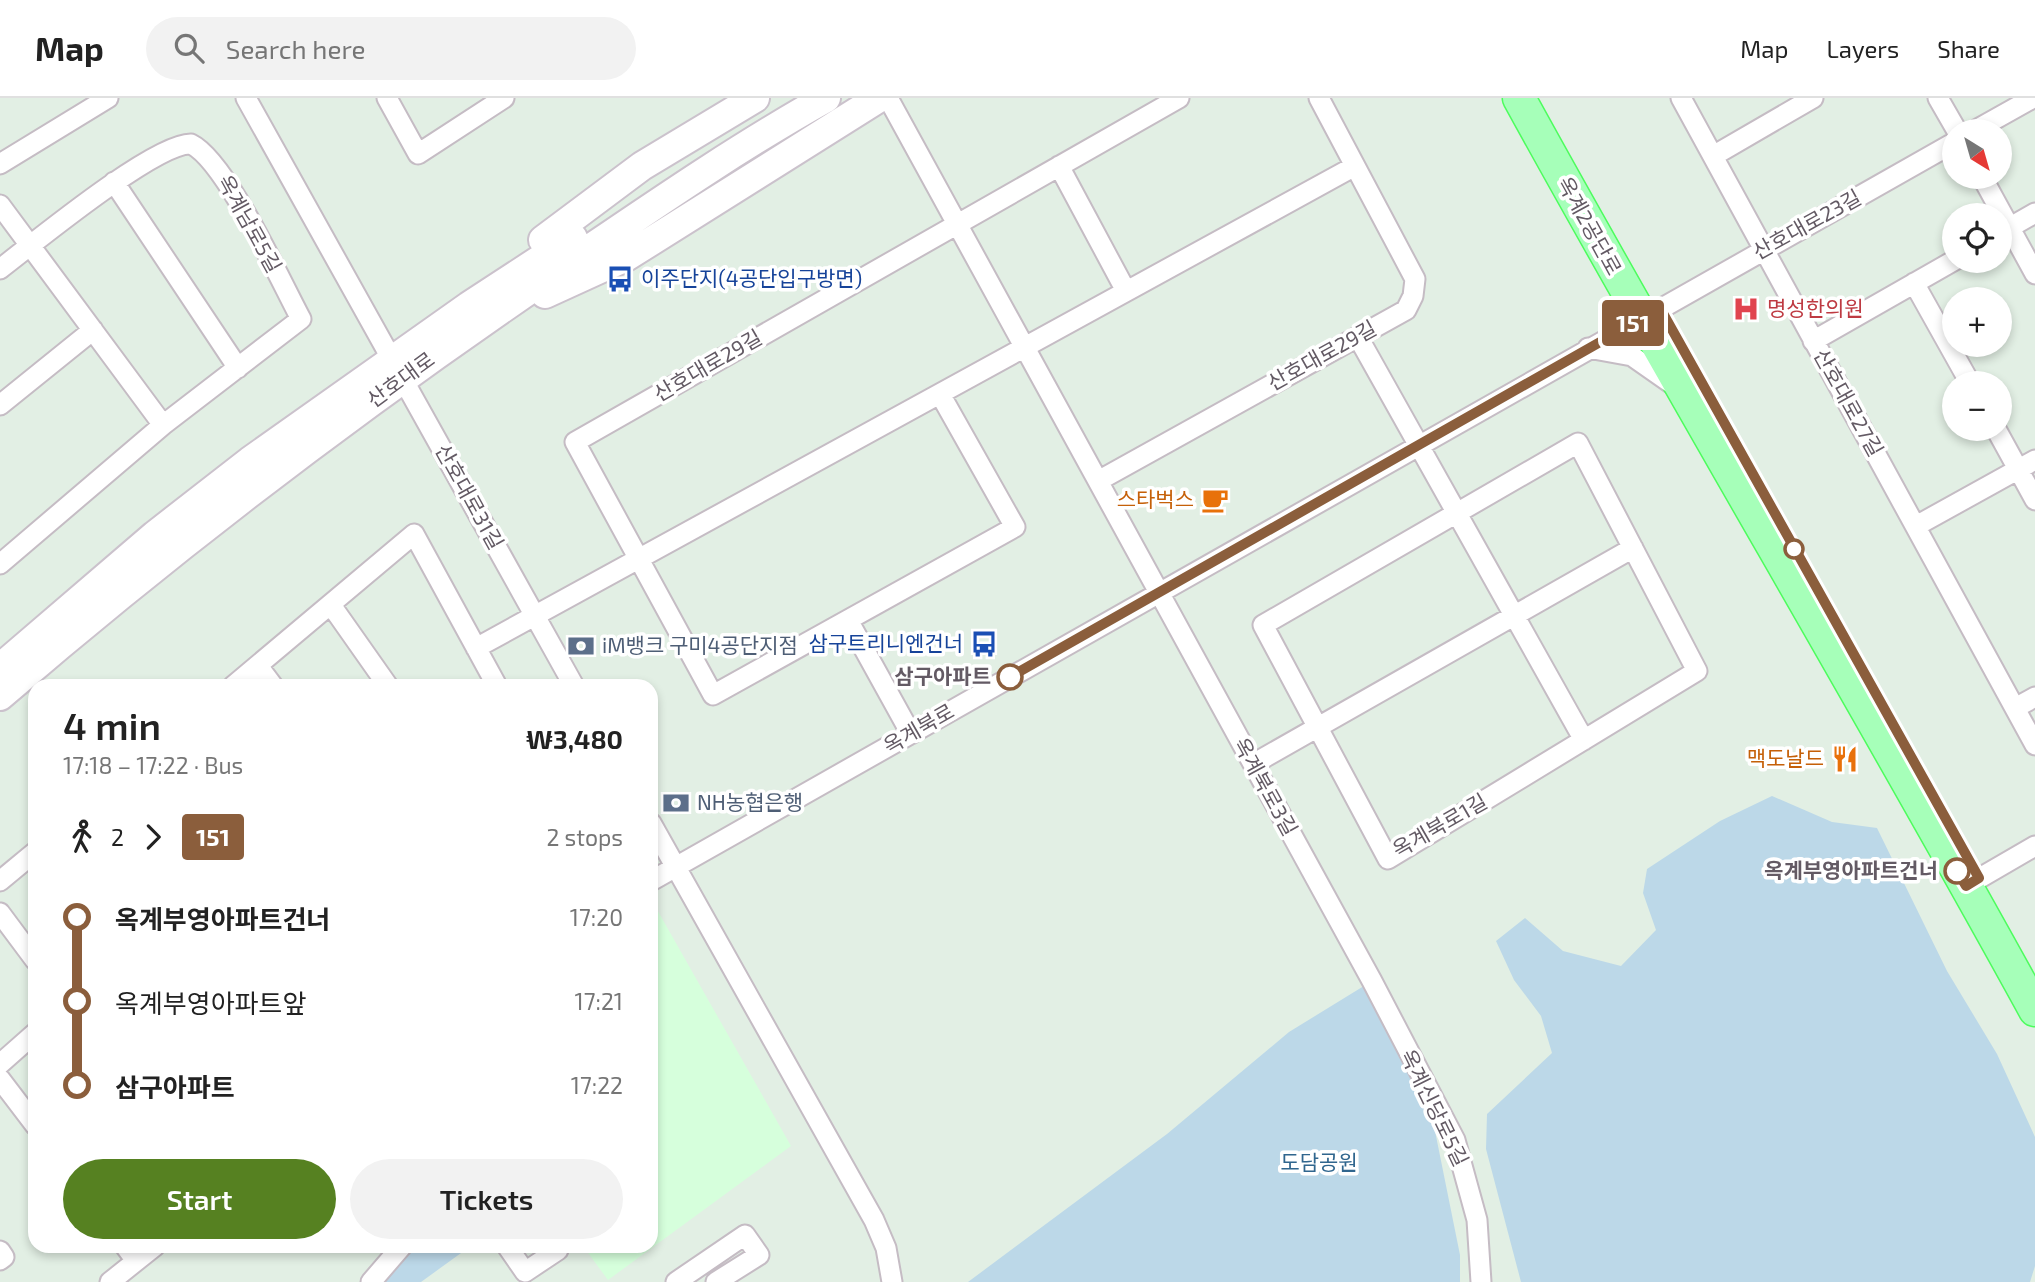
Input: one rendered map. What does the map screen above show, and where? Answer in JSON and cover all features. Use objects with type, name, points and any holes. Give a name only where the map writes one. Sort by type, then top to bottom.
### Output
[{"type":"main road","name":"옥계2공단로","points":[[1519,98],[1650,313],[1972,882],[2035,1010]]},
{"type":"main road","name":"옥계2공단로","points":[[1544,98],[1650,313],[1685,394],[1972,882],[2035,977]]},
{"type":"street","points":[[0,164],[108,98]]},
{"type":"street","name":"산호대로31길","points":[[246,98],[570,679]]},
{"type":"street","points":[[387,98],[418,154],[504,98]]},
{"type":"street","points":[[398,369],[431,324],[468,295],[642,166],[755,98]]},
{"type":"street","name":"산호대로","points":[[0,696],[101,609],[534,262],[802,98]]},
{"type":"street","name":"산호대로","points":[[0,668],[250,461],[503,307],[694,178],[826,98]]},
{"type":"street","points":[[503,307],[543,295],[626,257],[879,98]]},
{"type":"street","points":[[888,98],[1159,593]]},
{"type":"street","name":"산호대로29길","points":[[940,394],[1014,527],[713,695],[575,442],[1179,98]]},
{"type":"street","name":"산호대로29길","points":[[1098,481],[1406,310],[1413,296],[1415,279],[1319,98]]},
{"type":"street","name":"산호대로27길","points":[[1681,98],[2035,745]]},
{"type":"street","points":[[1938,98],[1950,119]]},
{"type":"street","points":[[1995,119],[2033,98]]},
{"type":"street","points":[[1713,156],[1810,99]]},
{"type":"street","name":"옥계남로5길","points":[[0,269],[114,182],[186,144],[204,152],[222,173],[301,319],[163,425],[0,564]]},
{"type":"street","name":"산호대로23길","points":[[1650,313],[1942,149]]},
{"type":"street","points":[[1059,166],[1126,291]]},
{"type":"street","points":[[476,648],[1355,166]]},
{"type":"street","points":[[114,182],[238,368]]},
{"type":"street","points":[[0,205],[163,425]]},
{"type":"street","points":[[2012,227],[2035,213]]},
{"type":"street","points":[[2012,241],[2035,274]]},
{"type":"street","points":[[1814,341],[1942,267]]},
{"type":"street","points":[[1914,283],[1963,371]]},
{"type":"street","name":"옥계북로","points":[[658,877],[1650,313]]},
{"type":"street","points":[[0,405],[93,330]]},
{"type":"street","points":[[1358,337],[1584,740]]},
{"type":"street","points":[[1588,348],[1632,356],[1685,394]]},
{"type":"street","points":[[2007,441],[2027,464],[2035,500]]},
{"type":"street","name":"옥계북로1길","points":[[1577,443],[1633,548],[1697,671],[1388,859],[1263,625],[1577,443]]},
{"type":"street","points":[[1916,526],[2027,464]]},
{"type":"street","points":[[242,679],[414,534],[493,679]]},
{"type":"street","points":[[1253,764],[1633,548]]},
{"type":"street","name":"옥계북로3길","points":[[1159,593],[1372,981]]},
{"type":"street","points":[[331,605],[383,679]]},
{"type":"street","points":[[848,620],[911,734]]},
{"type":"street","points":[[258,666],[268,679]]},
{"type":"street","points":[[2015,708],[2035,697]]},
{"type":"street","points":[[658,835],[874,1220],[886,1248],[892,1282]]},
{"type":"street","points":[[1972,882],[2035,846]]},
{"type":"street","points":[[0,881],[28,858]]},
{"type":"street","points":[[0,914],[28,951]]},
{"type":"street","name":"옥계신당로5길","points":[[1372,981],[1458,1150],[1477,1220],[1481,1282]]},
{"type":"street","points":[[0,1064],[28,1039]]},
{"type":"street","points":[[0,1079],[28,1116]]},
{"type":"street","points":[[685,1279],[745,1235],[759,1255],[716,1282]]},
{"type":"street","points":[[0,1251],[4,1257],[0,1260]]},
{"type":"street","points":[[110,1282],[130,1253]]},
{"type":"street","points":[[371,1282],[396,1253]]},
{"type":"street","points":[[512,1253],[525,1272],[554,1253]]},
{"type":"shaded area","points":[[658,911],[791,1146],[658,1243]]},
{"type":"shaded area","points":[[588,1253],[645,1253],[608,1280]]},
{"type":"green space","points":[[1772,796],[1832,822],[1877,828],[1947,971],[1997,1054],[2035,1137],[2035,1266],[2030,1282],[1521,1282],[1486,1149],[1487,1114],[1552,1053],[1541,1016],[1514,980],[1496,941],[1525,918],[1563,951],[1621,966],[1656,930],[1643,893],[1647,869],[1720,821]]},
{"type":"green space","name":"도담공원","points":[[1372,981],[1435,1131],[1460,1255],[1460,1282],[968,1282],[1167,1134],[1289,1032]]},
{"type":"green space","points":[[406,1253],[461,1253],[421,1282],[379,1282]]},
{"type":"bus line","name":"151","points":[[1010,677],[1660,308],[1979,878],[1966,886],[1957,871]]},
{"type":"place","name":"이주단지(4공단입구방면)","points":[[620,279]]},
{"type":"place","name":"명성한의원","points":[[1746,309]]},
{"type":"place","name":"스타벅스","points":[[1215,500]]},
{"type":"place","name":"삼구트리니엔건너","points":[[984,644]]},
{"type":"place","name":"iM뱅크 구미4공단지점","points":[[581,646]]},
{"type":"place","name":"삼구아파트","points":[[1010,677]]},
{"type":"place","name":"맥도날드","points":[[1845,759]]},
{"type":"place","name":"NH농협은행","points":[[676,803]]},
{"type":"place","name":"옥계부영아파트건너","points":[[1957,871]]}]
